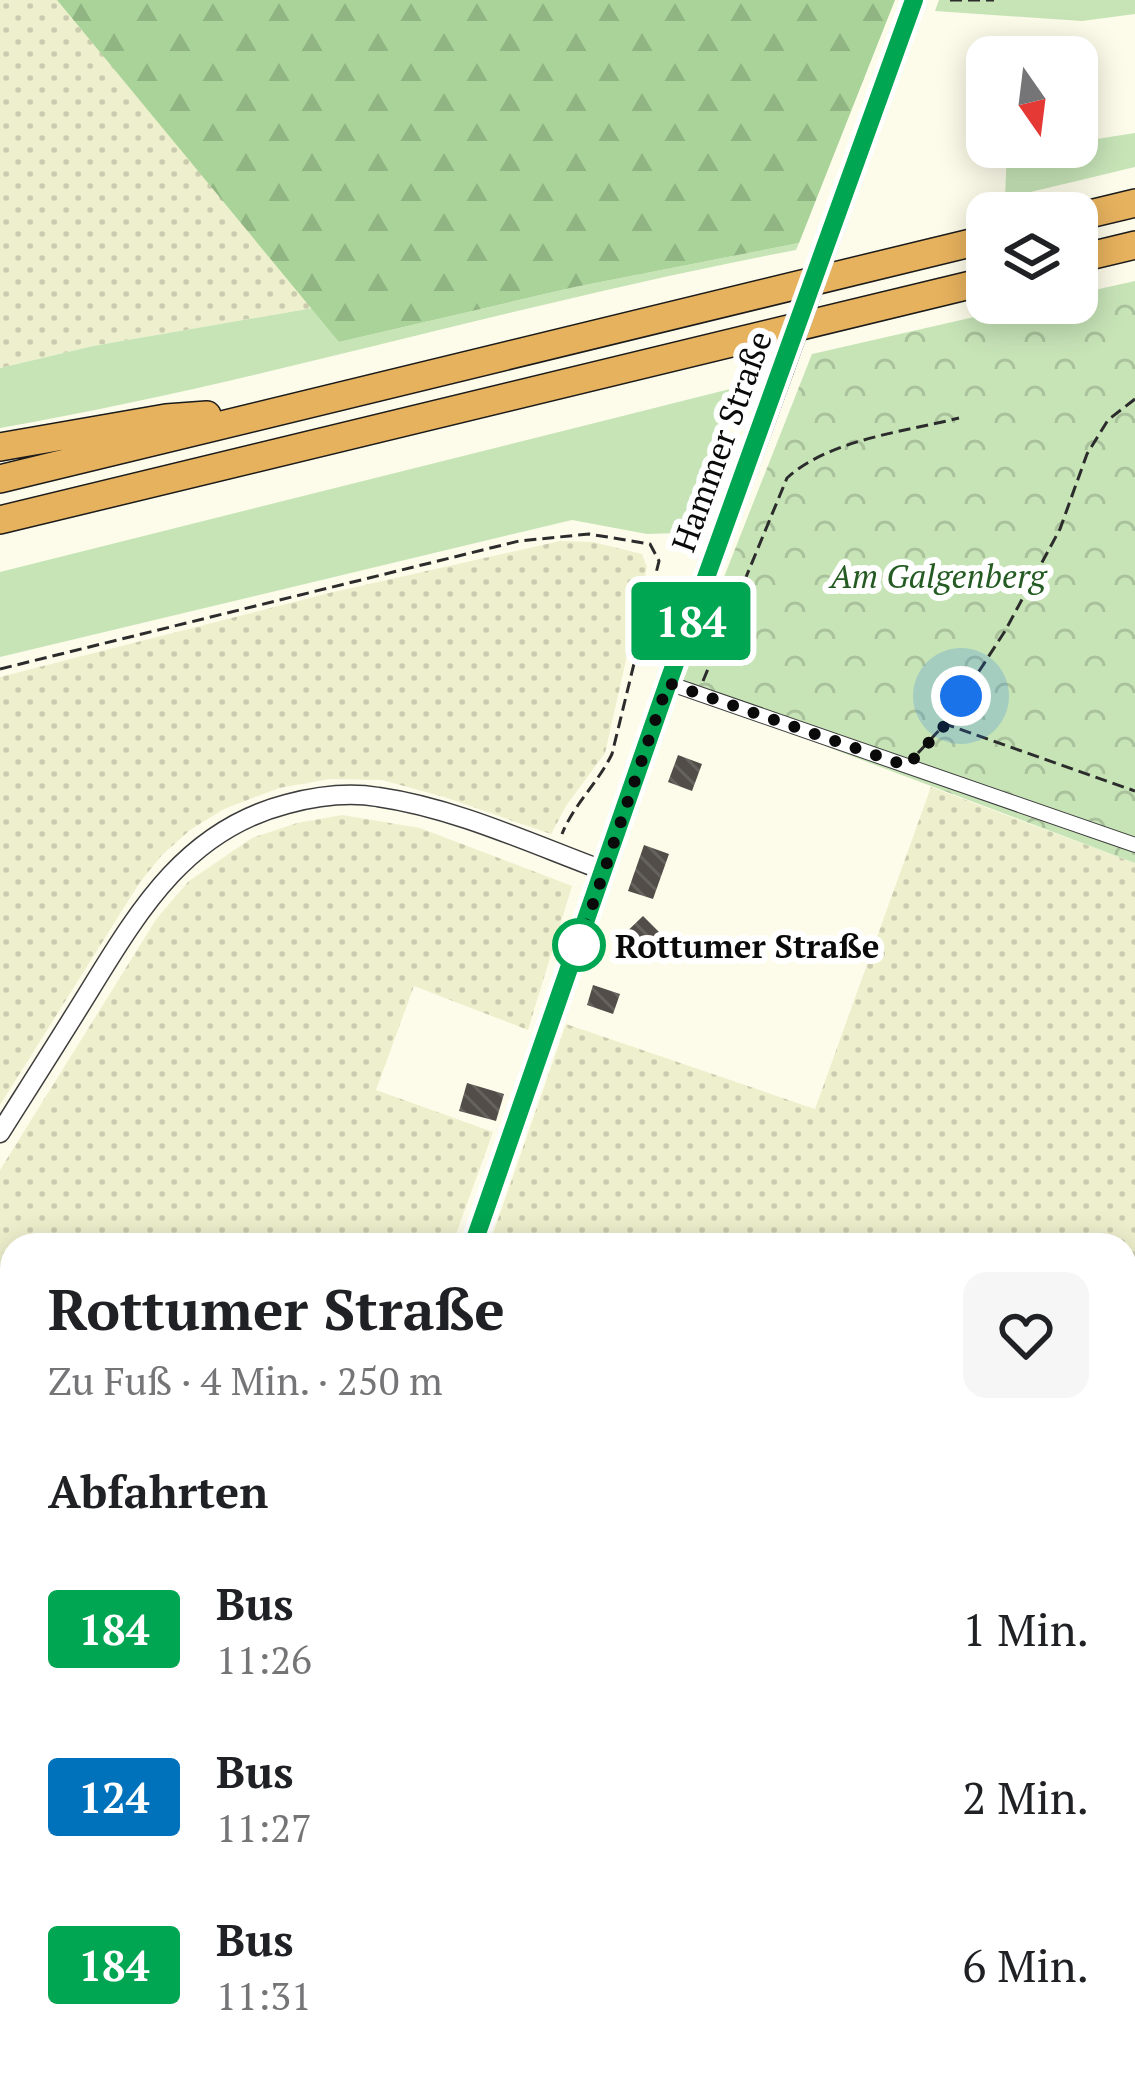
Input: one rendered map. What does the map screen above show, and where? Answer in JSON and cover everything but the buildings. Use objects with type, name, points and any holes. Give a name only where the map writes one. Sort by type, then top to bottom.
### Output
[{"type":"highway","points":[[1098,212],[1135,203]]},
{"type":"highway","points":[[0,479],[966,244]]},
{"type":"highway","points":[[1098,254],[1135,245]]},
{"type":"highway","points":[[0,522],[966,285]]},
{"type":"highway","points":[[0,447],[166,418],[283,410]]},
{"type":"main road","name":"Hammer Straße","points":[[476,1233],[914,0]]},
{"type":"street","points":[[668,683],[1135,844]]},
{"type":"street","points":[[0,1133],[155,889],[202,843],[232,823],[305,799],[345,794],[379,797],[435,810],[605,871]]},
{"type":"path","points":[[950,0],[994,0]]},
{"type":"path","points":[[907,766],[946,724],[1005,631],[1060,529],[1087,454],[1108,420],[1135,399]]},
{"type":"path","points":[[698,693],[787,478],[800,466],[841,448],[958,418]]},
{"type":"path","points":[[0,669],[519,541],[589,534],[650,544],[658,561],[612,754],[577,804],[555,853]]},
{"type":"path","points":[[946,724],[1135,791]]},
{"type":"green space","points":[[0,0],[57,0],[313,308],[93,346],[0,368]]},
{"type":"green space","points":[[57,0],[895,0],[799,243],[575,287],[339,342]]},
{"type":"green space","points":[[939,0],[1135,0],[1135,14],[1082,21],[935,11]]},
{"type":"green space","points":[[1135,133],[1135,167],[1030,192],[1005,192],[1006,168],[1098,168],[1098,139]]},
{"type":"green space","points":[[799,243],[796,250],[597,292],[200,387],[0,428],[0,368],[93,346],[313,308],[339,342],[575,287]]},
{"type":"green space","name":"Am Galgenberg","points":[[1135,281],[1135,863],[679,691],[812,354],[966,319],[966,324],[1098,324],[1098,289]]},
{"type":"green space","points":[[734,388],[679,533],[647,534],[572,520],[0,657],[0,572]]},
{"type":"green space","points":[[560,541],[593,542],[642,554],[647,567],[605,753],[551,834],[382,780],[330,779],[279,788],[224,809],[190,830],[140,882],[0,1105],[0,677],[329,593]]},
{"type":"green space","points":[[931,787],[1135,863],[1135,1233],[493,1233],[566,1024],[815,1109]]},
{"type":"green space","points":[[342,815],[420,828],[572,886],[528,1030],[414,986],[376,1090],[493,1132],[456,1233],[0,1233],[0,1170],[157,918],[189,881],[252,838]]},
{"type":"bus line","name":"184","points":[[477,1233],[668,683],[914,0]]},
{"type":"place","name":"Rottumer Straße","points":[[579,945]]},
{"type":"route","points":[[579,945],[668,683],[907,766],[946,724],[961,696]]}]
